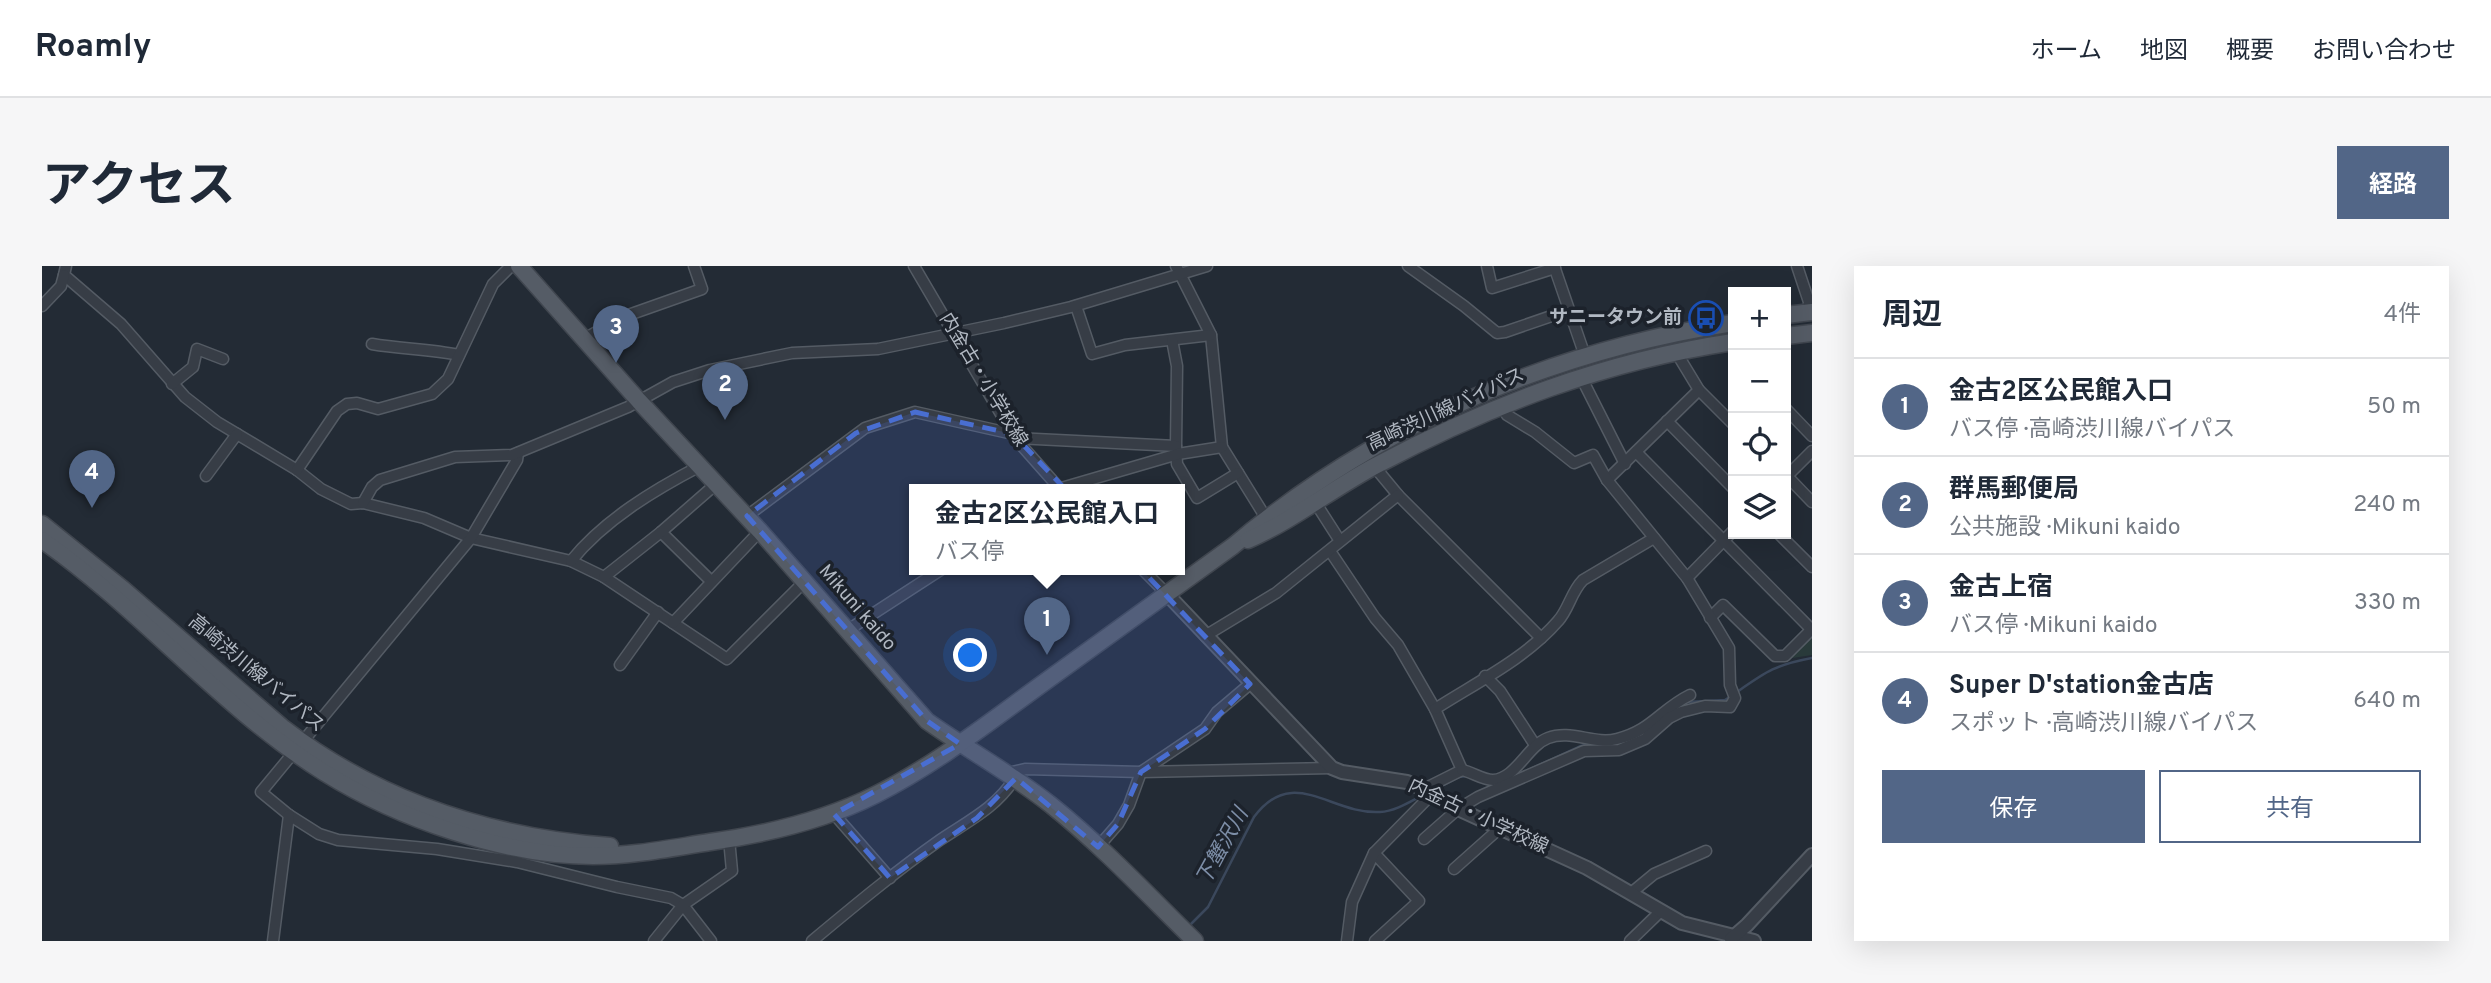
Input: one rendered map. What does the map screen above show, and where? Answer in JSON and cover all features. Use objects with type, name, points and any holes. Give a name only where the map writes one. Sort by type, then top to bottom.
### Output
[{"type":"main road","name":"Mikuni kaido","points":[[519,266],[586,338],[639,401],[747,516],[927,721],[1012,775],[1053,807],[1098,847],[1192,940]]},
{"type":"main road","points":[[1791,314],[1810,312]]},
{"type":"main road","name":"高崎渋川線バイパス","points":[[42,540],[122,605],[261,728],[391,794],[478,825],[573,843],[673,848],[771,831],[834,814],[878,793],[960,744],[1233,546],[1266,518],[1363,453],[1433,415],[1494,388],[1586,356],[1675,332],[1728,324]]},
{"type":"main road","points":[[1791,335],[1812,333]]},
{"type":"main road","name":"高崎渋川線バイパス","points":[[1233,546],[1273,529],[1374,466],[1501,404],[1581,377],[1676,352],[1728,346]]},
{"type":"main road","name":"高崎渋川線バイパス","points":[[42,524],[124,590],[270,718],[298,748]]},
{"type":"street","points":[[297,470],[337,411],[347,404],[357,403],[378,409],[432,394],[448,379],[493,284],[511,266]]},
{"type":"street","points":[[586,338],[620,318],[702,289],[694,266]]},
{"type":"street","name":"内金古・小学校線","points":[[914,266],[1014,436],[1055,484]]},
{"type":"street","points":[[363,503],[372,487],[380,480],[455,457],[512,455],[628,407],[673,382],[737,364],[792,353],[878,349],[1076,306],[1177,271],[1207,266]]},
{"type":"street","points":[[1408,266],[1497,333],[1569,310]]},
{"type":"street","points":[[1487,266],[1492,288],[1555,267],[1586,356]]},
{"type":"street","points":[[1797,266],[1810,312]]},
{"type":"street","points":[[42,306],[61,286],[65,271],[121,324],[172,384],[198,408],[297,470],[321,489],[351,504],[363,503],[424,519],[471,538],[571,561],[604,577],[727,659],[805,581]]},
{"type":"street","points":[[1177,271],[1211,335],[1222,447],[1266,518]]},
{"type":"street","points":[[1076,306],[1092,354],[1125,345],[1211,335]]},
{"type":"street","points":[[1172,340],[1177,366],[1177,464],[1197,498],[1238,473]]},
{"type":"street","points":[[372,344],[401,349],[433,349],[459,355]]},
{"type":"street","points":[[172,384],[193,367],[197,349],[223,359]]},
{"type":"street","points":[[1676,352],[1699,390],[1728,419]]},
{"type":"street","points":[[1581,377],[1625,464]]},
{"type":"street","points":[[1607,480],[1699,390]]},
{"type":"street","points":[[1424,839],[1458,809],[1478,797],[1584,751],[1613,751],[1639,742],[1650,737],[1669,718],[1681,712],[1705,706],[1730,706],[1735,698],[1730,685],[1729,648],[1686,578],[1607,480],[1593,455],[1574,463],[1535,432],[1507,415],[1501,404]]},
{"type":"street","points":[[747,516],[865,428],[915,412],[1014,436],[1177,450],[1222,447]]},
{"type":"street","points":[[1790,413],[1812,436]]},
{"type":"street","points":[[1667,421],[1728,483]]},
{"type":"street","points":[[206,476],[237,434]]},
{"type":"street","points":[[1074,484],[1177,450]]},
{"type":"street","points":[[1791,471],[1812,451]]},
{"type":"street","points":[[1636,452],[1812,629],[1785,656],[1775,656],[1723,605],[1710,618]]},
{"type":"street","points":[[518,453],[517,460],[471,538],[261,792],[289,815],[320,834],[338,840],[433,849],[517,862],[671,898],[683,905],[711,941]]},
{"type":"street","points":[[571,561],[585,544],[659,487],[700,466]]},
{"type":"street","points":[[1374,466],[1398,495],[1541,638]]},
{"type":"street","points":[[1791,481],[1812,502]]},
{"type":"street","points":[[604,577],[716,484]]},
{"type":"street","points":[[1205,636],[1276,593],[1398,495]]},
{"type":"street","points":[[1315,502],[1340,541]]},
{"type":"street","points":[[673,623],[760,531]]},
{"type":"street","points":[[661,532],[711,581]]},
{"type":"street","points":[[1686,578],[1728,536]]},
{"type":"street","points":[[1435,709],[1525,654],[1561,618],[1575,589],[1583,580],[1654,538]]},
{"type":"street","points":[[1784,539],[1812,567]]},
{"type":"street","points":[[1330,551],[1375,618],[1398,645],[1435,709],[1462,769],[1488,780],[1496,780],[1508,774],[1535,745],[1557,735],[1609,741],[1633,734],[1649,726],[1677,701],[1690,695]]},
{"type":"street","points":[[848,630],[933,575]]},
{"type":"street","points":[[1148,575],[1332,768]]},
{"type":"street","points":[[620,665],[658,612]]},
{"type":"street","points":[[1486,676],[1500,691],[1535,745]]},
{"type":"street","points":[[1098,847],[1118,824],[1142,772],[1205,729],[1217,712],[1250,684]]},
{"type":"street","points":[[812,941],[890,878],[941,840],[977,818],[1000,799],[1012,775],[1025,769],[1142,772],[1332,768]]},
{"type":"street","name":"内金古・小学校線","points":[[1332,768],[1407,782],[1458,809],[1587,868],[1692,927],[1731,939],[1754,941]]},
{"type":"street","points":[[1347,941],[1353,902],[1374,853],[1428,791],[1462,769]]},
{"type":"street","points":[[834,814],[890,878]]},
{"type":"street","points":[[273,941],[289,815]]},
{"type":"street","points":[[1454,869],[1500,828]]},
{"type":"street","points":[[654,941],[683,905],[732,871],[729,839]]},
{"type":"street","points":[[1632,894],[1654,874],[1706,851]]},
{"type":"street","points":[[1374,853],[1419,901],[1375,941]]},
{"type":"street","points":[[1731,939],[1812,855]]},
{"type":"street","points":[[1630,941],[1661,911]]},
{"type":"highlighted area","points":[[915,412],[1013,434],[1250,684],[1205,729],[1141,772],[1118,824],[1098,847],[1016,778],[977,818],[890,878],[834,814],[960,744],[927,721],[747,516],[856,433]]},
{"type":"shaded area","points":[[1812,633],[1812,655],[1786,659]]},
{"type":"waterway","name":"下蟹沢川","points":[[1737,692],[1772,670],[1812,658]]},
{"type":"waterway","name":"下蟹沢川","points":[[1687,702],[1725,700],[1731,696]]},
{"type":"waterway","name":"下蟹沢川","points":[[1613,746],[1627,742]]},
{"type":"waterway","name":"下蟹沢川","points":[[1515,776],[1593,743]]},
{"type":"waterway","name":"下蟹沢川","points":[[1434,790],[1459,777],[1467,776]]},
{"type":"waterway","name":"下蟹沢川","points":[[1189,926],[1208,907],[1254,817],[1269,802],[1283,794],[1298,793],[1362,811],[1380,812],[1398,808],[1425,794]]},
{"type":"place","name":"サニータウン前","points":[[1706,318]]},
{"type":"place","name":"金古上宿","points":[[616,363]]},
{"type":"place","name":"群馬郵便局","points":[[725,420]]},
{"type":"place","name":"Super D'station金古店","points":[[92,508]]},
{"type":"place","name":"金古2区公民館入口","points":[[1047,655]]}]
